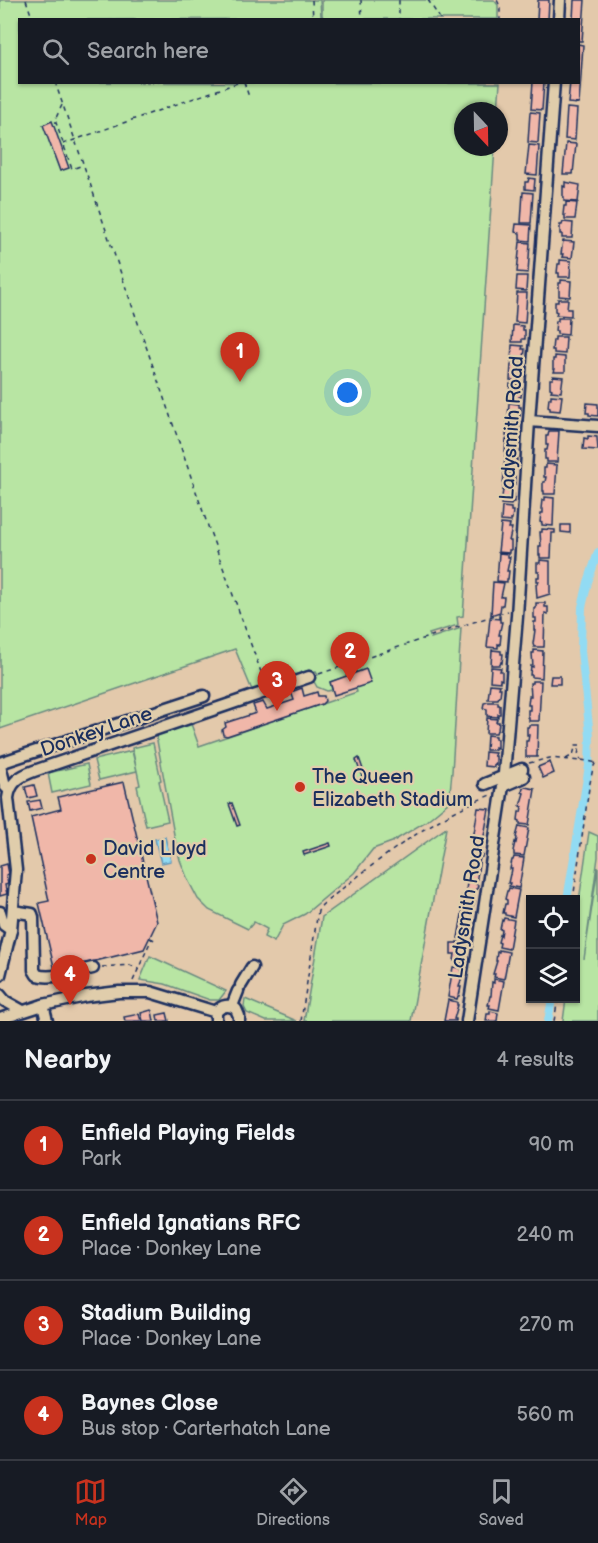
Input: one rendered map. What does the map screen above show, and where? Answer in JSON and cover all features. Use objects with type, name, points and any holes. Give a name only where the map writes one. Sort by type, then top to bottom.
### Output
[{"type":"street","points":[[559,18],[560,0]]},
{"type":"street","name":"Ladysmith Road","points":[[467,1021],[503,784],[554,84]]},
{"type":"street","points":[[529,421],[598,426]]},
{"type":"street","name":"Donkey Lane","points":[[9,790],[17,778],[27,774],[309,677]]},
{"type":"street","points":[[0,975],[11,930],[16,870],[8,806],[9,790],[5,786],[0,764],[204,696]]},
{"type":"street","points":[[485,784],[503,784],[524,770]]},
{"type":"street","points":[[13,911],[29,912],[33,916],[34,970],[37,975],[51,976],[93,968]]},
{"type":"street","points":[[0,912],[4,925],[11,930]]},
{"type":"street","points":[[232,1006],[239,988],[252,967]]},
{"type":"street","points":[[0,1019],[43,1005],[86,996],[150,992],[216,1016],[222,1006],[232,1006],[238,1012],[238,1021]]},
{"type":"street","points":[[0,995],[5,1001],[23,1011]]},
{"type":"street","points":[[43,1005],[47,1021]]},
{"type":"path","points":[[26,0],[32,18]]},
{"type":"path","points":[[312,0],[313,18]]},
{"type":"path","points":[[361,0],[362,18]]},
{"type":"path","points":[[399,0],[399,18]]},
{"type":"path","points":[[428,0],[440,18]]},
{"type":"path","points":[[498,0],[500,18]]},
{"type":"path","points":[[56,84],[209,529],[268,692]]},
{"type":"path","points":[[63,144],[234,84]]},
{"type":"path","points":[[245,84],[249,98]]},
{"type":"path","points":[[63,105],[55,120],[72,169],[83,165]]},
{"type":"path","points":[[309,677],[352,661],[512,611]]},
{"type":"path","points":[[352,661],[356,673]]},
{"type":"path","points":[[566,759],[573,755],[576,746],[580,745],[578,755],[582,760]]},
{"type":"path","points":[[524,770],[550,758],[597,762],[593,768],[589,788],[574,895]]},
{"type":"path","points":[[301,1021],[318,910],[393,849],[503,784]]},
{"type":"path","points":[[129,992],[151,938],[157,941]]},
{"type":"path","points":[[93,968],[130,965],[138,969]]},
{"type":"path","points":[[554,1021],[557,1003]]},
{"type":"green space","points":[[0,0],[320,0],[322,18],[18,18],[18,84],[500,84],[499,102],[454,102],[454,156],[494,156],[463,616],[457,617],[458,625],[429,634],[431,638],[461,628],[449,802],[425,822],[392,842],[373,849],[354,873],[305,914],[283,925],[274,942],[264,937],[267,929],[254,922],[248,929],[209,910],[198,899],[180,860],[156,735],[190,721],[199,746],[357,692],[356,688],[366,670],[330,682],[332,690],[327,691],[317,687],[312,678],[318,675],[316,672],[311,674],[309,670],[252,690],[235,649],[0,729]]},
{"type":"green space","points":[[322,0],[494,0],[498,5],[498,18],[324,18]]},
{"type":"green space","points":[[153,743],[168,821],[146,826],[132,748]]},
{"type":"green space","points":[[132,751],[137,771],[99,780],[94,760]]},
{"type":"green space","points":[[87,764],[91,784],[52,793],[48,773]]},
{"type":"green space","points":[[446,828],[411,1021],[304,1021],[322,917]]},
{"type":"green space","points":[[589,832],[598,836],[598,857],[584,959],[598,867],[598,1021],[563,1021],[565,1003],[580,1003],[580,895]]},
{"type":"green space","points":[[150,956],[226,991],[219,1000],[210,1000],[165,984],[140,980]]},
{"type":"green space","points":[[245,999],[297,1021],[266,1021],[247,1013],[244,1007]]},
{"type":"water","points":[[165,837],[171,861],[161,863],[155,839]]},
{"type":"building","points":[[538,0],[549,0],[548,18],[537,18]]},
{"type":"building","points":[[574,0],[585,0],[582,41],[580,41],[580,18],[573,18]]},
{"type":"building","points":[[580,44],[583,45],[579,104],[568,103],[570,84],[580,84]]},
{"type":"building","points":[[533,84],[544,84],[542,110],[531,109]]},
{"type":"building","points":[[567,108],[577,109],[575,140],[565,139]]},
{"type":"building","points":[[530,112],[540,113],[538,143],[528,142]]},
{"type":"building","points":[[52,121],[69,168],[60,171],[43,125]]},
{"type":"building","points":[[566,143],[576,144],[573,174],[563,174]]},
{"type":"building","points":[[529,145],[539,146],[537,175],[526,174]]},
{"type":"building","points":[[529,178],[535,179],[534,190],[525,189],[525,182],[528,182]]},
{"type":"building","points":[[565,182],[580,185],[578,202],[564,201]]},
{"type":"building","points":[[523,192],[533,193],[531,223],[521,223]]},
{"type":"building","points":[[566,202],[577,203],[575,219],[565,219],[563,215]]},
{"type":"building","points":[[563,222],[573,223],[572,238],[562,238],[560,225]]},
{"type":"building","points":[[516,224],[531,225],[530,241],[520,240],[520,233],[515,232]]},
{"type":"building","points":[[563,241],[574,242],[572,258],[562,257]]},
{"type":"building","points":[[520,242],[530,243],[528,273],[517,272]]},
{"type":"building","points":[[560,260],[571,261],[570,277],[559,277],[557,273]]},
{"type":"building","points":[[517,276],[527,276],[526,291],[516,290]]},
{"type":"building","points":[[561,280],[571,281],[570,297],[559,296]]},
{"type":"building","points":[[517,293],[527,293],[525,323],[515,322]]},
{"type":"building","points":[[558,299],[568,299],[567,309],[571,309],[571,316],[556,315],[555,302],[558,302]]},
{"type":"building","points":[[558,318],[569,318],[568,335],[557,334],[555,331]]},
{"type":"building","points":[[513,325],[523,326],[525,339],[522,339],[522,342],[512,342]]},
{"type":"building","points":[[555,337],[566,337],[565,354],[554,353],[552,350]]},
{"type":"building","points":[[512,345],[523,346],[522,349],[525,349],[522,361],[511,361]]},
{"type":"building","points":[[555,356],[565,357],[565,372],[554,372],[553,359]]},
{"type":"building","points":[[511,364],[522,365],[521,381],[510,380]]},
{"type":"building","points":[[553,376],[563,377],[561,392],[551,391],[550,379],[553,379]]},
{"type":"building","points":[[510,384],[520,384],[522,388],[519,400],[509,399]]},
{"type":"building","points":[[551,395],[562,396],[560,411],[550,410],[548,407]]},
{"type":"building","points":[[509,403],[519,404],[521,407],[518,419],[508,419]]},
{"type":"building","points":[[587,403],[598,404],[598,416],[586,413]]},
{"type":"building","points":[[507,422],[517,423],[519,426],[516,437],[506,436]]},
{"type":"building","points":[[549,431],[559,431],[557,462],[547,462],[545,459],[545,450],[548,445],[546,445],[546,436]]},
{"type":"building","points":[[588,436],[597,437],[598,450],[583,449],[584,438],[588,439]]},
{"type":"building","points":[[506,439],[516,440],[515,454],[505,454]]},
{"type":"building","points":[[505,456],[517,459],[514,471],[504,470]]},
{"type":"building","points":[[546,464],[557,465],[555,494],[544,494],[543,491]]},
{"type":"building","points":[[504,473],[513,474],[515,477],[513,488],[503,487]]},
{"type":"building","points":[[503,490],[512,491],[514,494],[514,502],[511,505],[501,504]]},
{"type":"building","points":[[545,497],[554,498],[553,526],[542,525],[540,522],[541,513],[543,513],[542,500],[545,500]]},
{"type":"building","points":[[502,507],[511,508],[513,511],[511,522],[501,521]]},
{"type":"building","points":[[501,524],[510,525],[509,528],[512,528],[509,553],[498,552]]},
{"type":"building","points":[[561,525],[570,525],[570,533],[561,532]]},
{"type":"building","points":[[542,529],[555,530],[555,533],[552,533],[551,558],[540,558],[539,555]]},
{"type":"building","points":[[499,553],[508,554],[510,557],[507,582],[497,581]]},
{"type":"building","points":[[540,560],[550,561],[550,594],[537,598],[536,584],[539,581],[537,577],[539,577],[539,572],[537,572],[537,563],[540,563]]},
{"type":"building","points":[[493,582],[504,583],[501,597],[504,597],[500,612],[491,615]]},
{"type":"building","points":[[536,603],[545,603],[545,607],[548,607],[548,614],[545,613],[544,647],[534,647],[533,644]]},
{"type":"building","points":[[499,616],[502,622],[499,635],[501,635],[500,645],[498,644],[498,648],[487,647],[490,618],[499,619]]},
{"type":"building","points":[[492,650],[501,651],[503,654],[500,665],[491,665]]},
{"type":"building","points":[[534,650],[543,651],[542,678],[530,675]]},
{"type":"building","points":[[491,667],[501,668],[502,680],[500,679],[500,682],[490,681]]},
{"type":"building","points":[[366,669],[371,683],[334,695],[330,682]]},
{"type":"building","points":[[551,676],[560,676],[560,684],[550,684]]},
{"type":"building","points":[[532,681],[541,681],[539,721],[529,721],[528,717]]},
{"type":"building","points":[[490,684],[500,685],[498,699],[488,699]]},
{"type":"building","points":[[302,688],[304,696],[317,692],[318,696],[324,696],[325,701],[322,704],[227,736],[223,735],[222,730],[226,727],[225,723],[256,713],[253,705],[263,702],[267,709],[294,700],[291,692]]},
{"type":"building","points":[[498,702],[500,705],[498,717],[487,716],[487,709],[483,708],[484,703]]},
{"type":"building","points":[[487,718],[497,719],[496,722],[499,722],[496,733],[486,733]]},
{"type":"building","points":[[538,725],[537,757],[526,757],[526,741],[529,735],[527,735],[527,727]]},
{"type":"building","points":[[487,735],[495,736],[497,739],[495,750],[486,750]]},
{"type":"building","points":[[485,752],[495,753],[496,765],[494,764],[494,767],[484,766]]},
{"type":"building","points":[[359,758],[367,781],[364,782],[356,760]]},
{"type":"building","points":[[550,762],[554,773],[543,778],[538,767]]},
{"type":"building","name":"David Lloyd Centre","points":[[124,782],[157,922],[144,949],[55,971],[39,903],[49,901],[31,817],[61,809],[58,797]]},
{"type":"building","points":[[34,785],[37,796],[28,798],[25,787]]},
{"type":"building","points":[[525,787],[535,789],[529,825],[520,824],[518,820],[524,793],[522,792]]},
{"type":"building","points":[[40,800],[42,808],[30,811],[28,802]]},
{"type":"building","points":[[232,803],[240,825],[237,826],[229,804]]},
{"type":"building","points":[[478,808],[489,809],[482,847],[472,846]]},
{"type":"building","points":[[519,826],[529,828],[524,856],[514,855],[513,851]]},
{"type":"building","points":[[330,843],[331,846],[304,855],[303,852]]},
{"type":"building","points":[[472,849],[481,851],[482,854],[475,892],[466,890]]},
{"type":"building","points":[[514,857],[524,858],[519,888],[509,886],[510,883],[508,883]]},
{"type":"building","points":[[7,864],[9,874],[6,875],[8,884],[5,885],[7,894],[0,896],[0,866]]},
{"type":"building","points":[[509,888],[519,890],[514,917],[503,913]]},
{"type":"building","points":[[462,896],[474,898],[475,901],[467,939],[458,938],[464,903],[461,900]]},
{"type":"building","points":[[504,918],[514,920],[509,949],[499,947],[498,942]]},
{"type":"building","points":[[451,943],[468,944],[464,963],[454,961],[455,954],[451,954]]},
{"type":"building","points":[[499,950],[509,952],[504,979],[494,977],[495,974],[493,974]]},
{"type":"building","points":[[453,967],[461,968],[463,973],[457,999],[448,997]]},
{"type":"building","points":[[494,979],[504,981],[499,1010],[489,1008],[490,1005],[488,1005]]},
{"type":"building","points":[[448,1000],[457,1002],[454,1019],[456,1021],[444,1021]]},
{"type":"building","points":[[151,1010],[154,1021],[143,1021],[141,1013]]},
{"type":"building","points":[[490,1011],[498,1013],[497,1021],[486,1021]]},
{"type":"building","points":[[167,1013],[169,1021],[158,1021],[157,1015]]},
{"type":"building","points":[[139,1014],[141,1021],[125,1021],[124,1017]]},
{"type":"waterway","points":[[568,895],[589,766],[590,736],[581,651],[582,607],[598,552]]},
{"type":"waterway","points":[[548,1021],[551,1003]]},
{"type":"place","name":"Enfield Playing Fields","points":[[240,382]]},
{"type":"place","name":"Enfield Ignatians RFC","points":[[350,682]]},
{"type":"place","name":"Stadium Building","points":[[277,711]]},
{"type":"place","name":"The Queen Elizabeth Stadium","points":[[300,787]]},
{"type":"place","name":"David Lloyd Centre","points":[[91,859]]},
{"type":"place","name":"Baynes Close","points":[[70,1005]]}]
